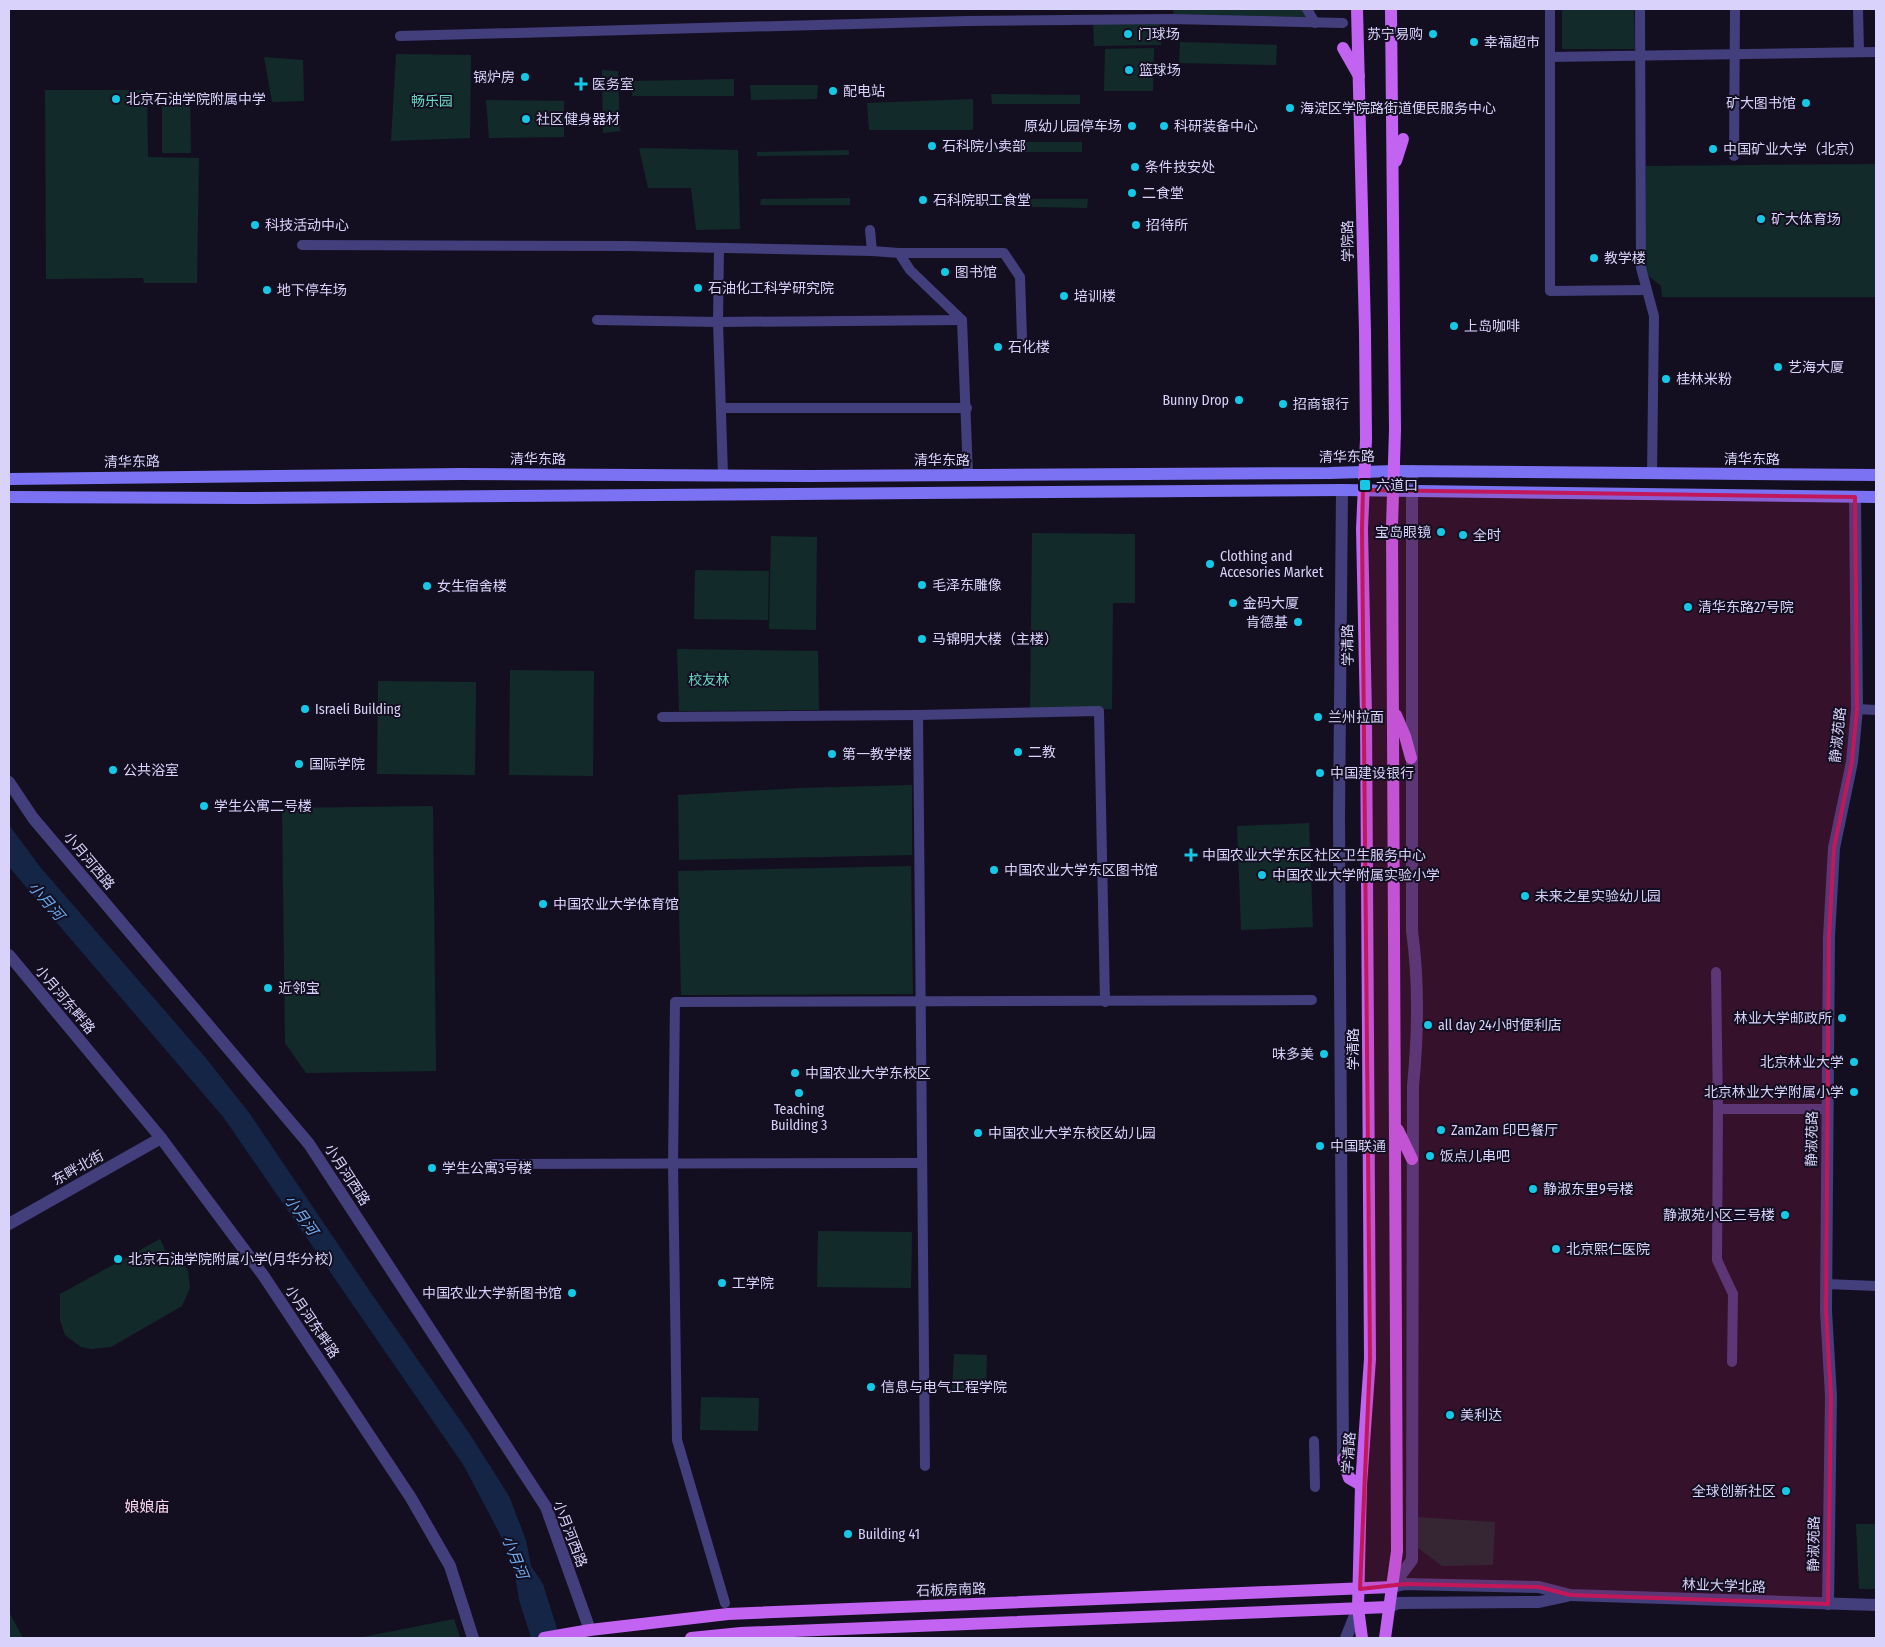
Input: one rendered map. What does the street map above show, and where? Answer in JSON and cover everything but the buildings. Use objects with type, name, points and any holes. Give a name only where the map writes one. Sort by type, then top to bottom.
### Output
[{"type":"main road","name":"学院路","points":[[1357,9],[1365,331],[1363,490]]},
{"type":"main road","points":[[1384,1638],[1397,1551],[1391,9]]},
{"type":"main road","points":[[1343,48],[1359,78]]},
{"type":"main road","points":[[1393,170],[1403,139]]},
{"type":"main road","name":"清华东路","points":[[9,479],[461,474],[968,475],[1364,473],[1394,471],[1873,475]]},
{"type":"main road","points":[[1839,474],[1839,497]]},
{"type":"main road","points":[[9,497],[242,498],[1412,490],[1866,497],[1873,475]]},
{"type":"main road","points":[[242,498],[243,476]]},
{"type":"main road","name":"学清路","points":[[1362,1638],[1358,1608],[1360,1588],[1361,1485],[1370,1359],[1363,490]]},
{"type":"main road","points":[[1394,710],[1405,736],[1411,758]]},
{"type":"main road","points":[[1396,1128],[1412,1159]]},
{"type":"main road","points":[[1343,1459],[1349,1478],[1361,1485]]},
{"type":"main road","name":"石板房南路","points":[[544,1638],[590,1630],[728,1614],[1392,1587]]},
{"type":"main road","points":[[691,1638],[1388,1607]]},
{"type":"street","points":[[1307,9],[1315,23]]},
{"type":"street","points":[[1550,9],[1550,291],[1645,290]]},
{"type":"street","points":[[1640,9],[1640,268],[1654,316],[1652,474]]},
{"type":"street","points":[[1734,156],[1735,9]]},
{"type":"street","points":[[1858,9],[1859,52]]},
{"type":"street","points":[[400,36],[1170,14],[1342,23]]},
{"type":"street","points":[[1551,57],[1640,54],[1876,52]]},
{"type":"street","points":[[870,230],[872,251]]},
{"type":"street","points":[[302,245],[627,246],[899,253],[1004,253],[1020,277],[1022,338]]},
{"type":"street","points":[[719,249],[718,322],[723,475]]},
{"type":"street","points":[[899,253],[910,270],[962,320],[967,408],[968,475]]},
{"type":"street","points":[[597,320],[718,322],[962,320]]},
{"type":"street","points":[[720,408],[967,408]]},
{"type":"street","points":[[1392,1587],[1412,1560],[1412,1086],[1416,1048],[1415,954],[1412,931],[1412,471]]},
{"type":"street","name":"学清路","points":[[1342,490],[1339,827],[1343,1459]]},
{"type":"street","name":"静淑苑路","points":[[1828,1604],[1831,1396],[1826,1284],[1829,937],[1834,848],[1852,762],[1857,709],[1866,497]]},
{"type":"street","points":[[1857,709],[1876,710]]},
{"type":"street","points":[[662,717],[918,715],[1099,711],[1105,1002]]},
{"type":"street","points":[[918,715],[919,1002],[925,1466]]},
{"type":"street","name":"小月河西路","points":[[9,782],[33,818],[309,1144],[546,1507],[590,1630]]},
{"type":"street","name":"小月河东畔路","points":[[9,956],[161,1138],[263,1275],[411,1498],[450,1566],[473,1638]]},
{"type":"street","points":[[1716,972],[1718,1109],[1717,1260],[1733,1294],[1732,1362]]},
{"type":"street","points":[[725,1603],[677,1440],[673,1164],[675,1002],[1312,1000]]},
{"type":"street","points":[[1718,1109],[1827,1109]]},
{"type":"street","name":"东畔北街","points":[[9,1224],[161,1138]]},
{"type":"street","points":[[494,1164],[921,1163]]},
{"type":"street","points":[[1826,1284],[1876,1286]]},
{"type":"street","points":[[1314,1441],[1315,1487]]},
{"type":"street","name":"林业大学北路","points":[[1392,1587],[1405,1584],[1539,1587],[1570,1595],[1876,1605]]},
{"type":"street","name":"林业大学北路","points":[[1388,1607],[1398,1603],[1540,1602],[1570,1595]]},
{"type":"street","name":"学清路","points":[[1346,1638],[1358,1608]]},
{"type":"highlighted area","points":[[1363,490],[1855,497],[1857,709],[1852,762],[1834,848],[1829,937],[1826,1311],[1831,1396],[1828,1604],[1570,1595],[1539,1587],[1405,1584],[1360,1589],[1370,1359]]},
{"type":"green space","points":[[1173,9],[1306,9],[1306,20],[1174,17]]},
{"type":"green space","points":[[1634,9],[1635,49],[1562,49],[1562,10]]},
{"type":"green space","name":"门球场","points":[[1161,21],[1161,45],[1094,46],[1093,22]]},
{"type":"green space","points":[[1180,42],[1277,45],[1276,65],[1179,63]]},
{"type":"green space","name":"篮球场","points":[[1154,48],[1153,91],[1104,91],[1105,49]]},
{"type":"green space","name":"畅乐园","points":[[396,54],[471,55],[470,138],[391,141]]},
{"type":"green space","points":[[264,57],[303,60],[304,101],[272,102]]},
{"type":"green space","points":[[602,70],[618,71],[620,131],[603,133]]},
{"type":"green space","points":[[734,79],[734,96],[632,96],[633,81]]},
{"type":"green space","points":[[750,85],[818,85],[817,99],[751,100]]},
{"type":"green space","points":[[45,90],[147,90],[148,157],[199,158],[197,283],[144,283],[143,278],[46,279]]},
{"type":"green space","points":[[190,91],[191,153],[162,153],[162,92]]},
{"type":"green space","points":[[991,94],[1080,95],[1080,104],[992,104]]},
{"type":"green space","points":[[973,99],[973,130],[869,130],[867,103]]},
{"type":"green space","name":"社区健身器材","points":[[486,100],[564,101],[564,137],[489,138]]},
{"type":"green space","points":[[993,142],[1082,142],[1082,152],[991,152]]},
{"type":"green space","points":[[639,148],[738,150],[740,229],[696,230],[691,188],[648,188]]},
{"type":"green space","points":[[849,150],[849,155],[757,156],[757,152]]},
{"type":"green space","name":"矿大体育场","points":[[1876,164],[1876,297],[1662,297],[1661,286],[1645,273],[1646,166]]},
{"type":"green space","points":[[850,198],[850,205],[760,205],[761,199]]},
{"type":"green space","points":[[992,199],[1088,199],[1087,208],[992,206]]},
{"type":"green space","points":[[1032,533],[1135,534],[1135,603],[1113,603],[1112,709],[1030,709]]},
{"type":"green space","points":[[771,536],[817,537],[816,630],[769,629]]},
{"type":"green space","points":[[695,570],[769,571],[768,620],[694,619]]},
{"type":"green space","name":"校友林","points":[[677,649],[818,651],[819,710],[679,711]]},
{"type":"green space","points":[[510,670],[594,671],[593,776],[509,775]]},
{"type":"green space","points":[[378,681],[476,682],[475,775],[377,774]]},
{"type":"green space","points":[[912,785],[912,855],[679,860],[678,795],[801,788]]},
{"type":"green space","points":[[433,806],[436,1071],[306,1073],[285,1043],[282,808]]},
{"type":"green space","points":[[1309,823],[1313,927],[1241,930],[1237,826]]},
{"type":"green space","points":[[911,866],[913,994],[681,995],[678,871]]},
{"type":"green space","points":[[818,1231],[912,1232],[911,1288],[817,1287]]},
{"type":"green space","points":[[160,1239],[165,1250],[175,1254],[188,1270],[190,1288],[182,1306],[111,1347],[91,1349],[81,1347],[65,1335],[60,1320],[60,1294]]},
{"type":"green space","points":[[954,1354],[987,1355],[986,1393],[952,1391]]},
{"type":"green space","points":[[701,1397],[759,1398],[758,1431],[700,1430]]},
{"type":"green space","points":[[1416,1517],[1495,1522],[1493,1565],[1442,1566],[1417,1547]]},
{"type":"green space","points":[[1856,1524],[1876,1524],[1876,1589],[1859,1589]]},
{"type":"green space","points":[[9,1612],[23,1638],[9,1638]]},
{"type":"green space","points":[[454,1619],[460,1637],[456,1638],[358,1638]]},
{"type":"water","name":"小月河","points":[[9,825],[41,868],[205,1057],[250,1114],[371,1293],[469,1433],[509,1496],[526,1540],[531,1566],[543,1584],[560,1638],[531,1638],[519,1600],[512,1557],[464,1466],[224,1118],[9,867]]},
{"type":"place","name":"门球场","points":[[1128,34]]},
{"type":"place","name":"苏宁易购","points":[[1433,34]]},
{"type":"place","name":"幸福超市","points":[[1474,42]]},
{"type":"place","name":"篮球场","points":[[1129,70]]},
{"type":"place","name":"锅炉房","points":[[525,77]]},
{"type":"place","name":"医务室","points":[[581,84]]},
{"type":"place","name":"配电站","points":[[833,91]]},
{"type":"place","name":"北京石油学院附属中学","points":[[116,99]]},
{"type":"place","name":"矿大图书馆","points":[[1806,103]]},
{"type":"place","name":"海淀区学院路街道便民服务中心","points":[[1290,108]]},
{"type":"place","name":"社区健身器材","points":[[526,119]]},
{"type":"place","name":"原幼儿园停车场","points":[[1132,126]]},
{"type":"place","name":"科研装备中心","points":[[1164,126]]},
{"type":"place","name":"石科院小卖部","points":[[932,146]]},
{"type":"place","name":"中国矿业大学（北京）","points":[[1713,149]]},
{"type":"place","name":"条件技安处","points":[[1135,167]]},
{"type":"place","name":"二食堂","points":[[1132,193]]},
{"type":"place","name":"石科院职工食堂","points":[[923,200]]},
{"type":"place","name":"矿大体育场","points":[[1761,219]]},
{"type":"place","name":"科技活动中心","points":[[255,225]]},
{"type":"place","name":"招待所","points":[[1136,225]]},
{"type":"place","name":"教学楼","points":[[1594,258]]},
{"type":"place","name":"图书馆","points":[[945,272]]},
{"type":"place","name":"石油化工科学研究院","points":[[698,288]]},
{"type":"place","name":"地下停车场","points":[[267,290]]},
{"type":"place","name":"培训楼","points":[[1064,296]]},
{"type":"place","name":"上岛咖啡","points":[[1454,326]]},
{"type":"place","name":"石化楼","points":[[998,347]]},
{"type":"place","name":"艺海大厦","points":[[1778,367]]},
{"type":"place","name":"桂林米粉","points":[[1666,379]]},
{"type":"place","name":"Bunny Drop","points":[[1239,400]]},
{"type":"place","name":"招商银行","points":[[1283,404]]},
{"type":"place","name":"六道口","points":[[1365,485]]},
{"type":"place","name":"宝岛眼镜","points":[[1441,532]]},
{"type":"place","name":"全时","points":[[1463,535]]},
{"type":"place","name":"Clothing and Accesories Market","points":[[1210,564]]},
{"type":"place","name":"毛泽东雕像","points":[[922,585]]},
{"type":"place","name":"女生宿舍楼","points":[[427,586]]},
{"type":"place","name":"金码大厦","points":[[1233,603]]},
{"type":"place","name":"清华东路27号院","points":[[1688,607]]},
{"type":"place","name":"肯德基","points":[[1298,622]]},
{"type":"place","name":"马锦明大楼（主楼）","points":[[922,639]]},
{"type":"place","name":"Israeli Building","points":[[305,709]]},
{"type":"place","name":"兰州拉面","points":[[1318,717]]},
{"type":"place","name":"二教","points":[[1018,752]]},
{"type":"place","name":"第一教学楼","points":[[832,754]]},
{"type":"place","name":"国际学院","points":[[299,764]]},
{"type":"place","name":"公共浴室","points":[[113,770]]},
{"type":"place","name":"中国建设银行","points":[[1320,773]]},
{"type":"place","name":"学生公寓二号楼","points":[[204,806]]},
{"type":"place","name":"中国农业大学东区社区卫生服务中心","points":[[1191,855]]},
{"type":"place","name":"中国农业大学东区图书馆","points":[[994,870]]},
{"type":"place","name":"中国农业大学附属实验小学","points":[[1262,875]]},
{"type":"place","name":"未来之星实验幼儿园","points":[[1525,896]]},
{"type":"place","name":"中国农业大学体育馆","points":[[543,904]]},
{"type":"place","name":"近邻宝","points":[[268,988]]},
{"type":"place","name":"林业大学邮政所","points":[[1842,1018]]},
{"type":"place","name":"all day 24小时便利店","points":[[1428,1025]]},
{"type":"place","name":"味多美","points":[[1324,1054]]},
{"type":"place","name":"北京林业大学","points":[[1854,1062]]},
{"type":"place","name":"中国农业大学东校区","points":[[795,1073]]},
{"type":"place","name":"北京林业大学附属小学","points":[[1854,1092]]},
{"type":"place","name":"Teaching Building 3","points":[[799,1093]]},
{"type":"place","name":"ZamZam 印巴餐厅","points":[[1441,1130]]},
{"type":"place","name":"中国农业大学东校区幼儿园","points":[[978,1133]]},
{"type":"place","name":"中国联通","points":[[1320,1146]]},
{"type":"place","name":"饭点儿串吧","points":[[1430,1156]]},
{"type":"place","name":"学生公寓3号楼","points":[[432,1168]]},
{"type":"place","name":"静淑东里9号楼","points":[[1533,1189]]},
{"type":"place","name":"静淑苑小区三号楼","points":[[1785,1215]]},
{"type":"place","name":"北京熙仁医院","points":[[1556,1249]]},
{"type":"place","name":"北京石油学院附属小学(月华分校)","points":[[118,1259]]},
{"type":"place","name":"工学院","points":[[722,1283]]},
{"type":"place","name":"中国农业大学新图书馆","points":[[572,1293]]},
{"type":"place","name":"信息与电气工程学院","points":[[871,1387]]},
{"type":"place","name":"美利达","points":[[1450,1415]]},
{"type":"place","name":"全球创新社区","points":[[1786,1491]]},
{"type":"place","name":"Building 41","points":[[848,1534]]},
{"type":"district","name":"娘娘庙","points":[[147,1507]]}]
